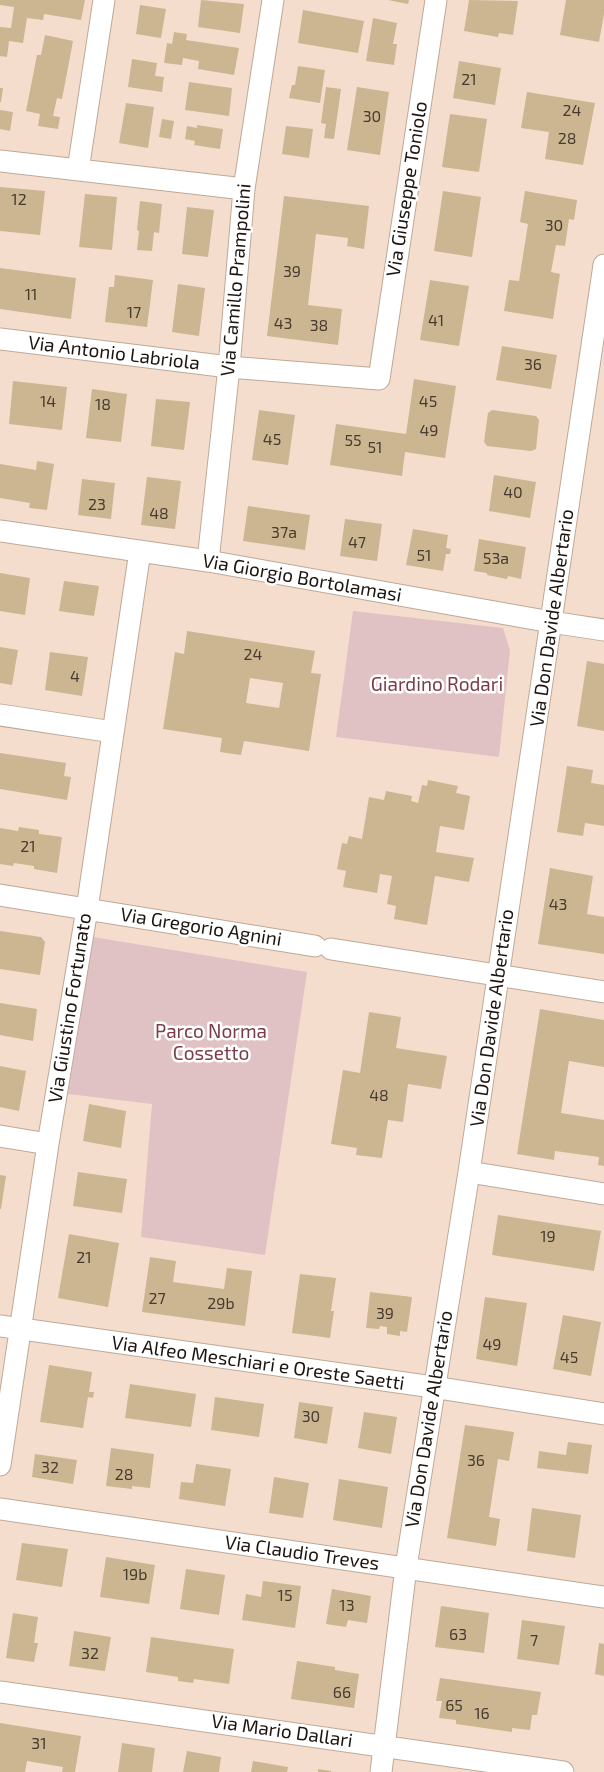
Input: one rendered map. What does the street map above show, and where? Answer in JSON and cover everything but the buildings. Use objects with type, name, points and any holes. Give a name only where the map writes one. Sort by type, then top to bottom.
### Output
[{"type":"street","points":[[78,170],[104,0]]},
{"type":"street","name":"Via Camillo Prampolini","points":[[208,561],[229,367],[244,189],[273,0]]},
{"type":"street","name":"Via Giuseppe Toniolo","points":[[378,379],[436,0]]},
{"type":"street","points":[[0,161],[244,189]]},
{"type":"street","name":"Via Don Davide Albertario","points":[[381,1772],[406,1567],[499,975],[604,265]]},
{"type":"street","name":"Via Antonio Labriola","points":[[0,339],[229,367],[378,379]]},
{"type":"street","name":"Via Giorgio Bortolamasi","points":[[0,531],[208,561],[604,630]]},
{"type":"street","name":"Via Giustino Fortunato","points":[[0,1465],[10,1328],[48,1144],[87,909],[140,550]]},
{"type":"street","points":[[0,715],[113,732]]},
{"type":"street","name":"Via Gregorio Agnini","points":[[0,895],[604,992]]},
{"type":"street","points":[[0,1136],[48,1144]]},
{"type":"street","points":[[469,1172],[604,1194]]},
{"type":"street","name":"Via Alfeo Meschiari e Oreste Saetti","points":[[10,1328],[604,1414]]},
{"type":"street","name":"Via Claudio Treves","points":[[0,1509],[604,1596]]},
{"type":"street","name":"Via Mario Dallari","points":[[0,1692],[563,1772]]},
{"type":"green space","name":"Giardino Rodari","points":[[353,611],[503,628],[510,650],[499,757],[336,737]]},
{"type":"green space","name":"Parco Norma Cossetto","points":[[93,937],[307,972],[265,1255],[141,1237],[152,1104],[68,1094]]}]
